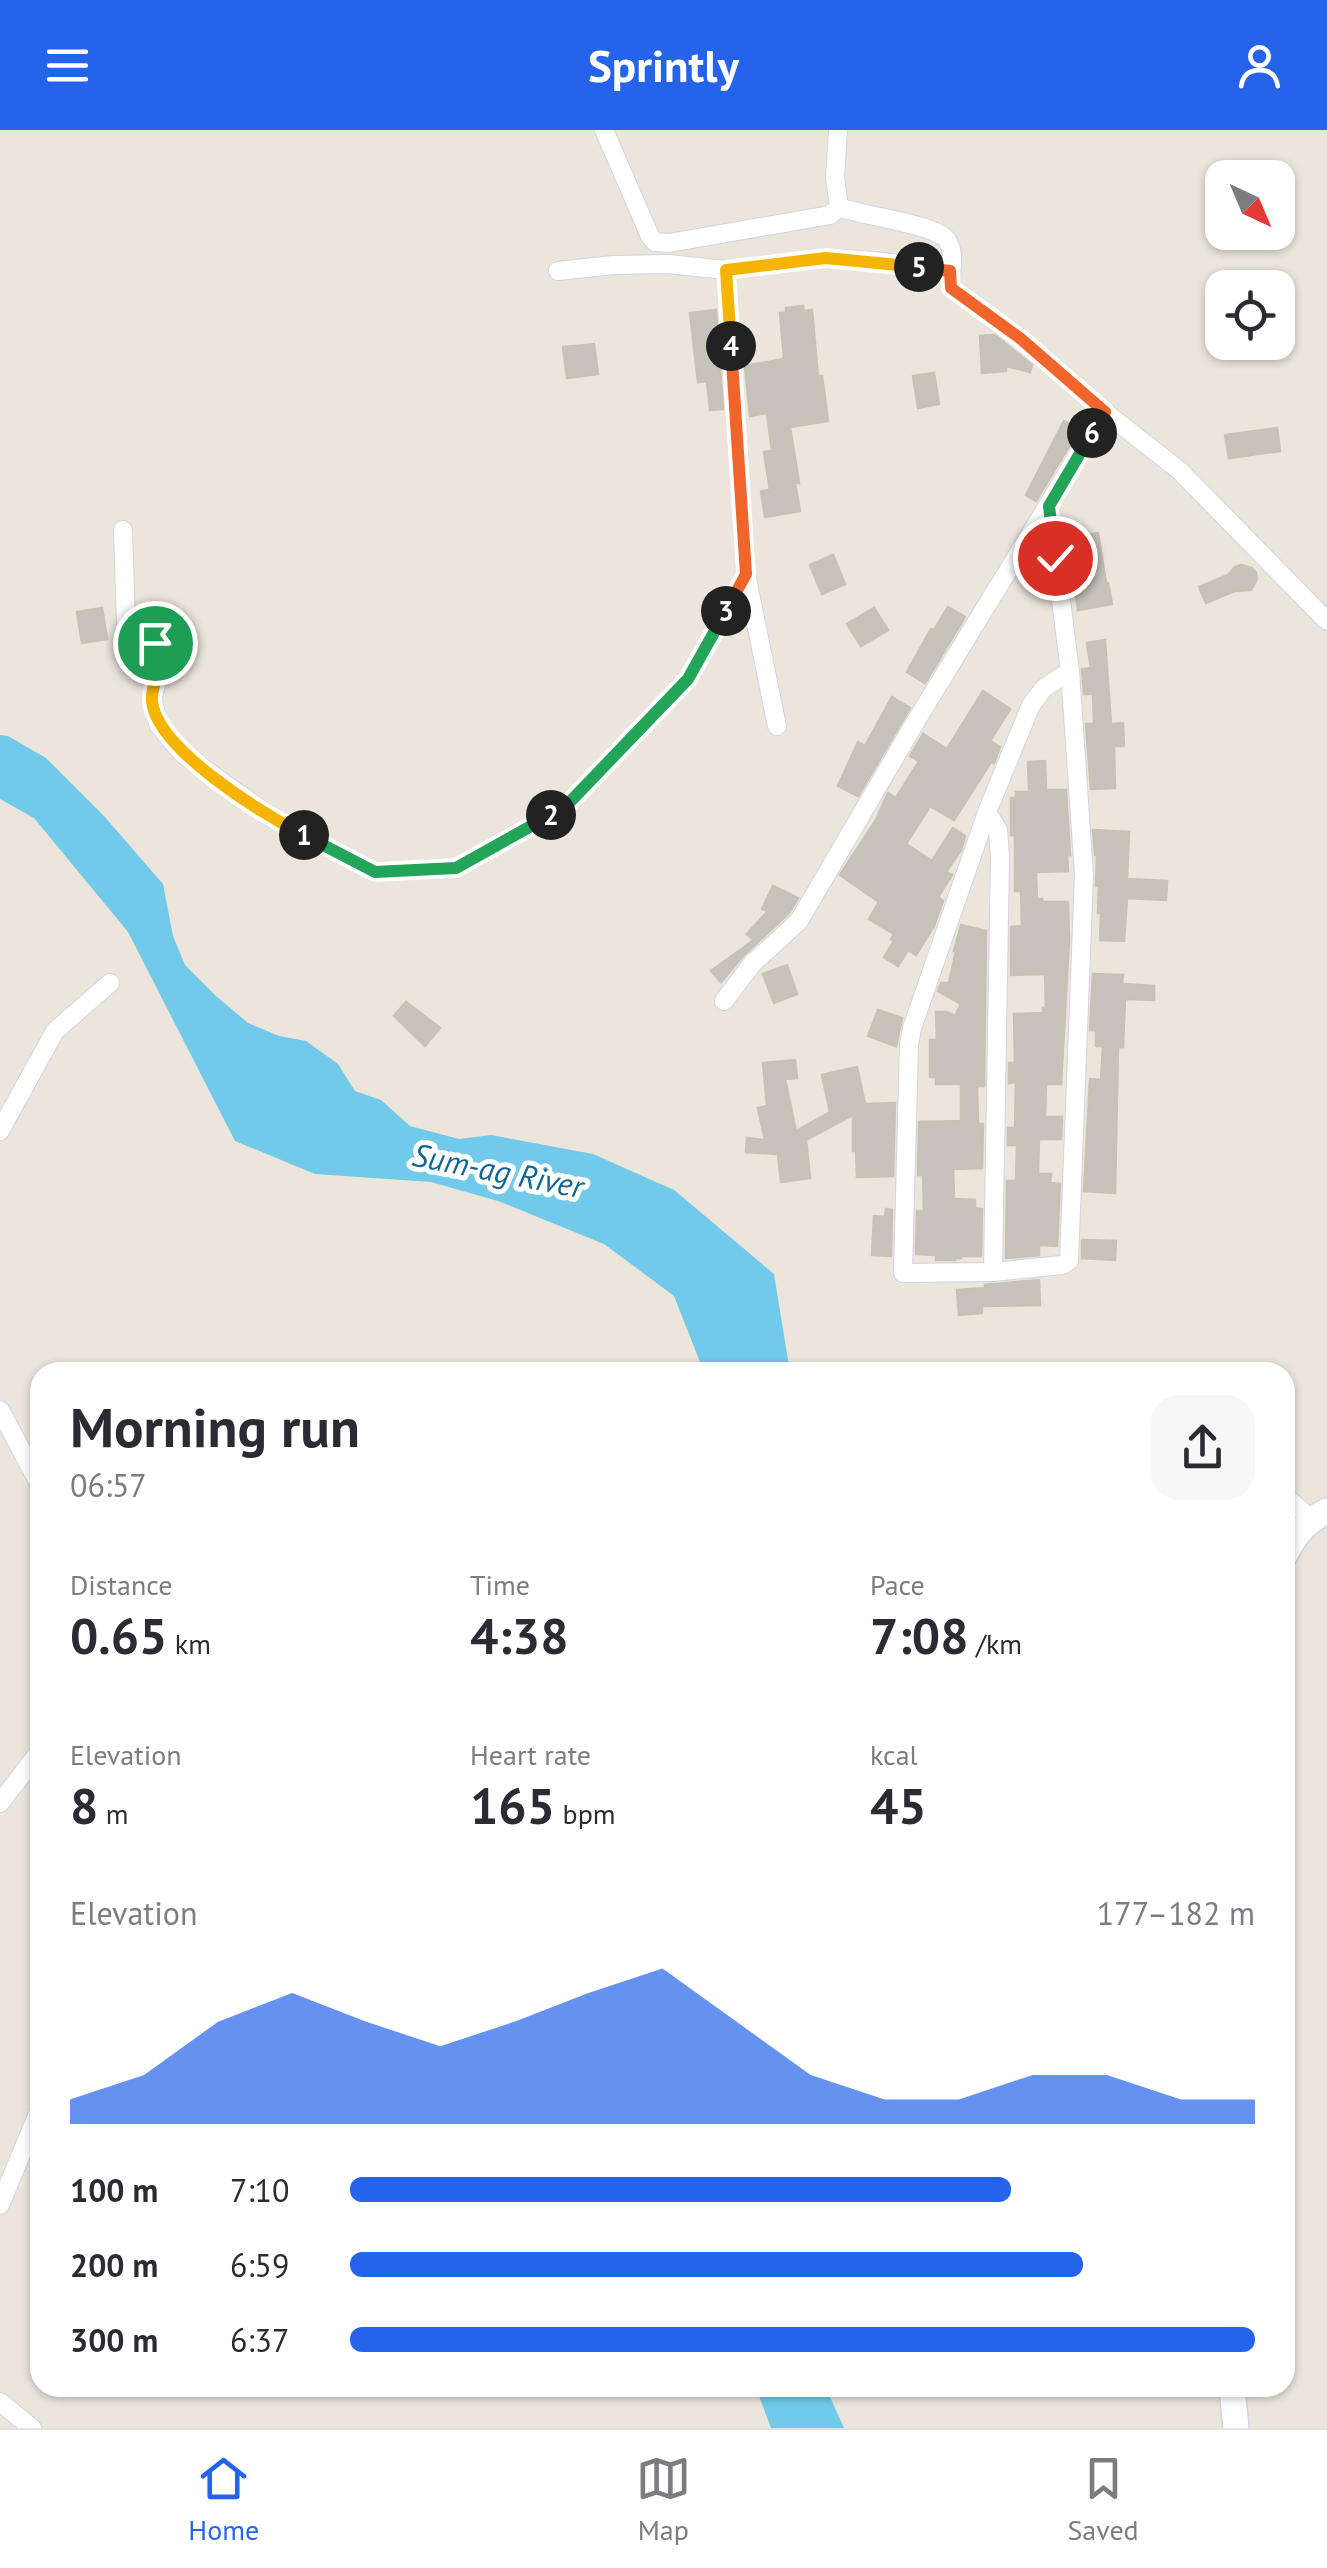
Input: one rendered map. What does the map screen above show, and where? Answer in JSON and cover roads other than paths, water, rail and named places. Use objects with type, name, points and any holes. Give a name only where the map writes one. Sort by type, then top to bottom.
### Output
[{"type":"main road","points":[[1295,1538],[1319,1516]]},
{"type":"main road","points":[[1233,2397],[1236,2428]]},
{"type":"street","points":[[604,130],[656,242],[830,215],[839,207]]},
{"type":"street","points":[[838,130],[835,178],[839,207]]},
{"type":"street","points":[[839,207],[930,228],[946,238],[952,254],[951,288],[1021,339],[1180,471],[1327,622]]},
{"type":"street","points":[[558,271],[668,264],[726,270],[826,258],[950,271]]},
{"type":"street","points":[[726,270],[746,574],[778,726]]},
{"type":"street","points":[[724,1000],[752,964],[799,921],[1105,412]]},
{"type":"street","points":[[1049,506],[1070,671],[1084,875],[1069,1261],[1062,1266],[993,1272],[903,1273],[912,1028],[987,812],[1031,705],[1044,688],[1070,671]]},
{"type":"street","points":[[123,530],[126,623],[134,636],[155,643],[164,656],[152,700],[159,726],[184,754],[274,819],[375,872],[456,868],[566,806],[688,679],[746,574]]},
{"type":"street","points":[[987,812],[998,830],[1000,857],[993,1272]]},
{"type":"street","points":[[0,1131],[55,1031],[110,983]]},
{"type":"street","points":[[0,1410],[30,1466]]},
{"type":"street","points":[[1295,1504],[1319,1516]]},
{"type":"street","points":[[0,1804],[30,1764]]},
{"type":"street","points":[[0,2204],[30,2132]]},
{"type":"street","points":[[0,2402],[32,2428]]},
{"type":"water","name":"Sum-ag River","points":[[0,735],[46,758],[104,816],[163,884],[173,936],[185,965],[216,996],[248,1023],[279,1036],[306,1041],[338,1064],[355,1091],[381,1100],[410,1126],[459,1139],[491,1135],[593,1154],[674,1190],[774,1274],[788,1362],[700,1362],[674,1296],[604,1244],[498,1201],[431,1182],[315,1174],[235,1141],[128,932],[34,818],[0,799]]},
{"type":"water","points":[[759,2397],[830,2397],[844,2428],[771,2428]]}]
